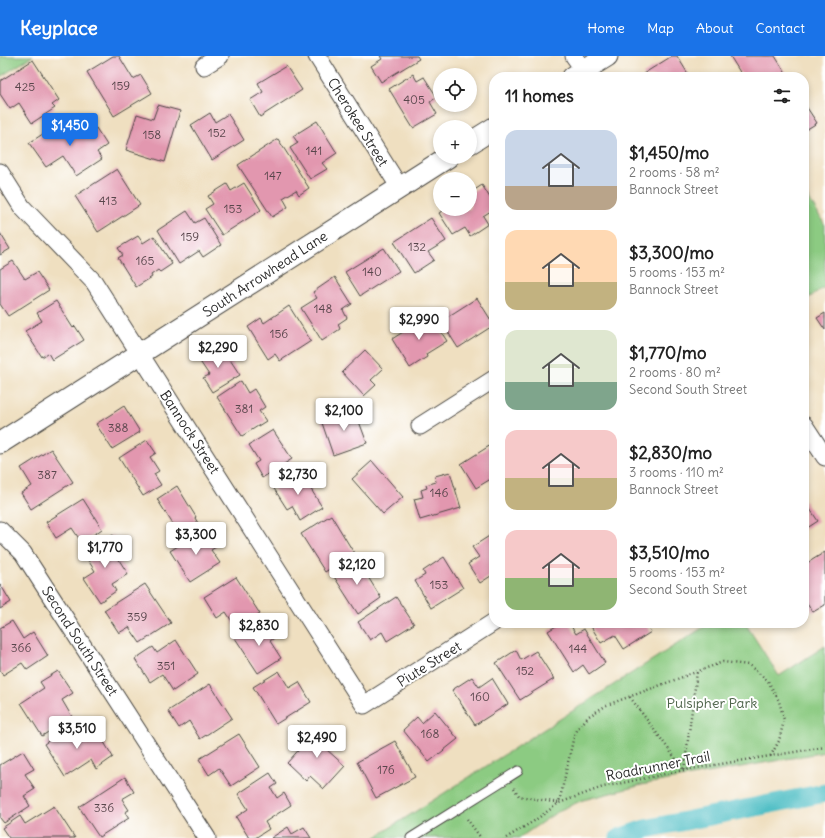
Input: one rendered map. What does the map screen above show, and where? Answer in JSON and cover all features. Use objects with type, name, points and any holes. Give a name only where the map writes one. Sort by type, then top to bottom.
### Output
[{"type":"street","points":[[204,66],[220,56]]},
{"type":"street","name":"Cherokee Street","points":[[316,56],[400,188]]},
{"type":"street","points":[[579,70],[607,56]]},
{"type":"street","points":[[477,139],[489,131]]},
{"type":"street","name":"South Arrowhead Lane","points":[[0,443],[437,164]]},
{"type":"street","name":"Bannock Street","points":[[0,172],[22,206],[94,282],[364,705]]},
{"type":"street","points":[[420,426],[489,382]]},
{"type":"street","points":[[809,433],[825,458]]},
{"type":"street","name":"Second South Street","points":[[0,530],[23,553],[201,837]]},
{"type":"street","name":"Piute Street","points":[[364,705],[489,625]]},
{"type":"lane","points":[[411,838],[518,771]]},
{"type":"path","points":[[507,778],[518,796],[559,803],[578,728],[589,716],[607,706],[724,662],[749,665],[768,681],[779,701],[784,720],[779,740],[770,757]]},
{"type":"path","points":[[684,770],[696,672]]},
{"type":"path","points":[[630,697],[684,770]]},
{"type":"path","name":"Roadrunner Trail","points":[[506,838],[534,821],[559,803],[603,787],[684,770],[825,747]]},
{"type":"path","points":[[460,808],[481,838]]},
{"type":"green space","points":[[0,56],[33,56],[0,77]]},
{"type":"green space","points":[[809,199],[825,225],[825,287],[809,298]]},
{"type":"green space","name":"Pulsipher Park","points":[[702,628],[748,628],[779,676],[825,646],[825,740],[821,741],[825,746],[825,752],[646,784],[583,800],[560,810],[519,838],[374,838]]},
{"type":"building","points":[[113,56],[119,56],[133,79],[141,75],[152,93],[114,116],[87,72]]},
{"type":"building","points":[[380,56],[417,56],[419,59],[381,82],[371,66],[382,59]]},
{"type":"building","points":[[672,56],[677,56],[687,72],[646,72]]},
{"type":"building","points":[[730,56],[775,56],[785,72],[740,72]]},
{"type":"building","points":[[33,60],[59,100],[52,105],[55,108],[32,123],[19,103],[10,109],[0,94],[0,81]]},
{"type":"building","points":[[286,66],[302,90],[260,117],[250,100],[263,92],[258,83]]},
{"type":"building","points":[[413,74],[417,81],[424,77],[433,91],[433,100],[430,102],[433,107],[433,112],[436,112],[437,114],[413,128],[389,89]]},
{"type":"building","points":[[158,105],[180,111],[165,162],[126,150],[137,114],[153,119]]},
{"type":"building","points":[[809,111],[817,123],[809,128]]},
{"type":"building","points":[[210,113],[215,122],[228,114],[244,140],[212,160],[191,125]]},
{"type":"building","points":[[78,120],[87,134],[96,128],[107,145],[97,152],[102,159],[76,176],[63,156],[46,167],[29,143],[52,128],[56,134]]},
{"type":"building","points":[[317,121],[337,153],[322,163],[327,169],[310,179],[290,148],[298,143],[293,136]]},
{"type":"building","points":[[278,139],[309,188],[299,195],[296,190],[283,198],[288,207],[272,217],[238,165]]},
{"type":"building","points":[[117,169],[140,205],[98,232],[75,196]]},
{"type":"building","points":[[244,183],[261,210],[222,235],[205,209],[213,204],[208,196],[227,184],[231,191]]},
{"type":"building","points":[[482,185],[489,196],[489,212],[483,216],[488,224],[470,236],[465,228],[453,235],[441,216],[477,216],[477,188]]},
{"type":"building","points":[[187,211],[195,223],[204,218],[221,245],[203,257],[199,251],[179,264],[158,230]]},
{"type":"building","points":[[431,218],[446,241],[428,252],[434,260],[414,273],[394,242]]},
{"type":"building","points":[[0,233],[10,249],[0,255]]},
{"type":"building","points":[[138,236],[143,243],[154,236],[172,264],[160,272],[158,270],[151,275],[152,277],[136,287],[118,258],[123,255],[118,248]]},
{"type":"building","points":[[384,248],[399,271],[360,296],[345,272]]},
{"type":"building","points":[[13,261],[25,279],[37,272],[49,290],[8,316],[0,304],[0,269]]},
{"type":"building","points":[[335,277],[352,304],[343,310],[347,318],[338,324],[340,329],[322,341],[301,308],[317,298],[313,292]]},
{"type":"building","points":[[477,298],[489,317],[489,328],[458,348],[441,321]]},
{"type":"building","points":[[56,301],[73,328],[75,326],[84,340],[52,360],[48,353],[42,357],[25,331],[42,321],[37,313]]},
{"type":"building","points":[[289,306],[311,341],[280,361],[275,354],[268,359],[248,327],[261,318],[264,323]]},
{"type":"building","points":[[825,313],[825,330],[817,318]]},
{"type":"building","points":[[430,315],[447,341],[426,354],[427,357],[410,368],[392,339]]},
{"type":"building","points":[[221,346],[240,375],[212,392],[203,378],[209,375],[199,360]]},
{"type":"building","points":[[365,350],[383,369],[371,380],[376,385],[364,396],[342,372]]},
{"type":"building","points":[[241,381],[248,393],[254,389],[265,407],[259,411],[266,421],[242,436],[217,397]]},
{"type":"building","points":[[124,406],[140,432],[112,449],[96,424]]},
{"type":"building","points":[[354,408],[367,443],[333,455],[321,420]]},
{"type":"building","points":[[273,430],[292,459],[262,478],[254,464],[259,461],[249,445]]},
{"type":"building","points":[[147,440],[156,453],[150,457],[159,471],[154,474],[161,485],[143,496],[119,458]]},
{"type":"building","points":[[489,446],[489,480],[476,488],[461,464]]},
{"type":"building","points":[[51,449],[73,482],[31,509],[21,493],[32,486],[21,468]]},
{"type":"building","points":[[372,461],[403,497],[383,514],[352,479]]},
{"type":"building","points":[[299,470],[322,507],[300,521],[292,506],[287,509],[273,487]]},
{"type":"building","points":[[450,472],[461,508],[420,520],[414,499],[423,497],[421,490],[427,488],[426,485],[436,482],[435,476]]},
{"type":"building","points":[[177,486],[196,517],[195,518],[199,525],[181,537],[157,499]]},
{"type":"building","points":[[83,499],[102,529],[82,543],[72,528],[56,538],[46,522]]},
{"type":"building","points":[[809,508],[818,521],[809,527]]},
{"type":"building","points":[[331,515],[354,553],[325,572],[301,534]]},
{"type":"building","points":[[205,529],[216,547],[211,550],[220,563],[190,582],[170,551]]},
{"type":"building","points":[[113,535],[119,545],[112,549],[128,574],[112,584],[116,591],[100,602],[84,578],[95,571],[84,554]]},
{"type":"building","points":[[489,536],[489,577],[480,583],[468,564],[479,557],[472,547]]},
{"type":"building","points":[[825,552],[825,605],[813,612],[809,606],[809,562]]},
{"type":"building","points":[[444,557],[463,588],[431,608],[415,581],[425,575],[423,571]]},
{"type":"building","points":[[357,559],[381,598],[358,614],[333,575]]},
{"type":"building","points":[[236,577],[260,614],[237,629],[226,612],[217,618],[204,597]]},
{"type":"building","points":[[0,584],[11,602],[0,609]]},
{"type":"building","points":[[145,584],[171,623],[140,643],[129,627],[119,633],[104,610]]},
{"type":"building","points":[[396,597],[414,624],[387,641],[382,632],[370,640],[358,622]]},
{"type":"building","points":[[12,621],[23,639],[33,632],[48,656],[27,670],[22,663],[3,675],[0,670],[0,628]]},
{"type":"building","points":[[263,621],[274,638],[270,641],[281,658],[258,673],[235,638]]},
{"type":"building","points":[[553,628],[572,628],[576,634],[584,629],[605,663],[589,674],[583,665],[574,672],[548,631]]},
{"type":"building","points":[[592,628],[648,628],[651,632],[624,649],[615,635],[601,643]]},
{"type":"building","points":[[176,640],[198,674],[173,691],[162,674],[150,682],[135,659],[153,647],[157,653]]},
{"type":"building","points":[[516,650],[521,660],[536,651],[554,679],[520,700],[496,663]]},
{"type":"building","points":[[58,671],[73,693],[62,700],[72,717],[42,736],[21,703],[44,688],[40,682]]},
{"type":"building","points":[[279,671],[289,688],[299,682],[311,702],[276,724],[253,687]]},
{"type":"building","points":[[472,677],[479,687],[492,678],[508,704],[475,725],[452,690]]},
{"type":"building","points":[[210,684],[232,718],[200,739],[189,721],[179,728],[168,711]]},
{"type":"building","points":[[435,711],[458,739],[429,762],[403,730],[417,717],[422,723]]},
{"type":"building","points":[[76,723],[87,742],[99,734],[113,757],[96,769],[91,760],[65,777],[44,744]]},
{"type":"building","points":[[320,726],[335,740],[326,749],[345,766],[324,789],[310,776],[306,781],[287,763]]},
{"type":"building","points":[[239,734],[260,767],[231,786],[219,768],[209,775],[199,759]]},
{"type":"building","points":[[395,741],[415,777],[376,798],[357,762]]},
{"type":"building","points":[[23,751],[34,769],[25,774],[35,789],[24,796],[30,806],[4,823],[0,818],[0,765]]},
{"type":"building","points":[[270,773],[277,784],[271,788],[277,798],[284,793],[291,805],[265,822],[269,829],[255,838],[249,838],[236,817],[248,809],[238,794]]},
{"type":"building","points":[[125,777],[134,792],[122,799],[129,810],[125,812],[129,818],[99,837],[79,807]]},
{"type":"building","points":[[54,806],[75,838],[9,838],[2,828],[20,816],[25,824]]},
{"type":"building","points":[[288,827],[292,834],[304,827],[311,838],[271,838]]},
{"type":"waterway","points":[[619,838],[645,829],[825,793]]}]
